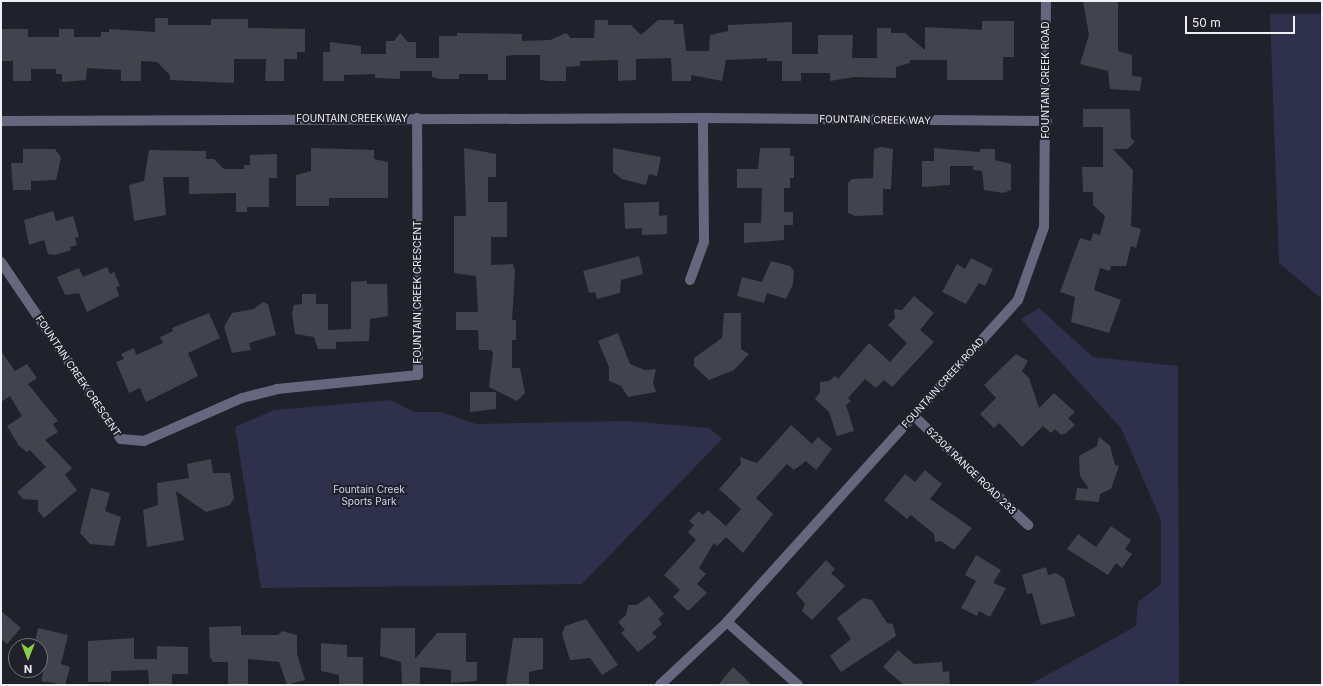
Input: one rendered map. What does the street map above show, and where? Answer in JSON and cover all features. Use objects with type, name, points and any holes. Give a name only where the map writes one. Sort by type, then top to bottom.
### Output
[{"type":"street","name":"FOUNTAIN CREEK ROAD","points":[[660,685],[727,622],[1018,300],[1044,227],[1047,121],[1046,1]]},
{"type":"street","name":"FOUNTAIN CREEK WAY","points":[[1,121],[417,118],[703,118],[1047,121]]},
{"type":"street","name":"FOUNTAIN CREEK CRESCENT","points":[[1,262],[121,439],[144,441],[242,398],[277,389],[418,375],[417,118]]},
{"type":"street","points":[[690,280],[704,242],[703,118]]},
{"type":"street","name":"52304 RANGE ROAD 233","points":[[914,416],[1028,525]]},
{"type":"street","points":[[727,622],[798,685]]},
{"type":"green space","points":[[1270,14],[1322,14],[1322,299],[1279,263]]},
{"type":"green space","points":[[1039,308],[1093,357],[1178,366],[1179,685],[1029,685],[1136,626],[1138,602],[1161,584],[1161,520],[1121,428],[1021,319]]},
{"type":"green space","name":"Fountain Creek Sports Park","points":[[390,400],[415,412],[441,412],[476,424],[628,421],[709,428],[722,439],[582,584],[261,588],[235,427],[274,410]]},
{"type":"building","points":[[1083,1],[1118,1],[1118,51],[1132,55],[1132,76],[1142,77],[1140,91],[1110,89],[1108,71],[1080,64],[1089,35]]},
{"type":"building","points":[[155,18],[168,18],[168,25],[211,25],[211,19],[248,19],[248,28],[305,29],[305,52],[297,52],[297,59],[284,59],[284,81],[265,81],[266,59],[234,59],[234,83],[170,80],[170,75],[157,62],[141,61],[141,81],[121,81],[121,70],[87,68],[86,80],[62,82],[62,74],[56,74],[56,69],[31,69],[31,81],[13,81],[13,61],[1,61],[1,29],[28,29],[28,37],[59,37],[59,29],[74,29],[74,37],[101,37],[101,32],[109,32],[109,29],[155,32]]},
{"type":"building","points":[[595,20],[608,20],[608,25],[631,25],[641,35],[658,20],[674,20],[674,24],[683,24],[686,51],[709,51],[710,35],[728,31],[728,25],[792,22],[792,54],[818,54],[818,35],[853,35],[852,58],[877,58],[877,28],[891,28],[891,33],[905,33],[925,50],[925,27],[982,30],[982,21],[1014,21],[1014,57],[1003,57],[1003,80],[947,80],[947,60],[910,60],[910,63],[896,67],[896,78],[854,77],[830,81],[830,73],[801,73],[801,81],[782,81],[782,61],[767,61],[767,58],[726,60],[722,81],[691,75],[691,81],[672,81],[671,58],[636,59],[636,80],[618,81],[618,60],[580,61],[580,66],[566,67],[566,81],[549,81],[540,80],[540,55],[515,55],[506,56],[506,80],[488,80],[488,74],[459,74],[459,79],[440,79],[432,77],[432,71],[400,71],[400,79],[375,78],[375,74],[344,75],[344,81],[323,81],[323,52],[330,52],[330,42],[361,46],[361,54],[386,54],[386,41],[394,41],[400,33],[408,42],[416,42],[416,58],[439,58],[439,36],[457,36],[457,33],[522,34],[522,41],[550,40],[566,33],[571,38],[594,38]]},
{"type":"building","points":[[1083,109],[1130,109],[1131,138],[1135,142],[1127,149],[1113,149],[1133,170],[1131,226],[1141,229],[1136,248],[1131,246],[1126,266],[1111,266],[1110,271],[1100,268],[1094,290],[1121,300],[1109,333],[1071,322],[1075,297],[1060,292],[1080,238],[1091,241],[1093,233],[1100,235],[1105,216],[1093,205],[1093,192],[1083,192],[1082,167],[1103,167],[1103,127],[1083,127]]},
{"type":"building","points":[[881,147],[893,149],[891,189],[883,189],[883,215],[855,216],[848,213],[848,183],[852,179],[873,178],[874,149]]},
{"type":"building","points":[[311,148],[374,150],[374,159],[388,162],[388,198],[329,198],[329,206],[296,206],[296,175],[311,171]]},
{"type":"building","points":[[464,148],[496,154],[496,177],[488,177],[488,202],[507,202],[507,237],[491,237],[491,265],[513,264],[515,272],[512,320],[516,320],[516,340],[512,340],[512,368],[520,368],[525,393],[517,401],[489,387],[493,353],[491,350],[479,350],[478,330],[456,330],[456,312],[478,312],[476,276],[454,273],[454,216],[466,216]]},
{"type":"building","points":[[613,148],[661,157],[657,176],[649,174],[646,185],[622,179],[613,172]]},
{"type":"building","points":[[760,148],[790,148],[790,156],[794,156],[794,178],[790,178],[790,188],[784,188],[784,212],[793,212],[793,225],[784,225],[784,240],[744,243],[744,223],[761,223],[762,188],[737,188],[737,169],[758,169]]},
{"type":"building","points":[[934,148],[980,152],[980,149],[995,149],[995,160],[1011,164],[1011,190],[1003,193],[984,190],[982,171],[973,170],[973,166],[950,166],[950,185],[922,187],[922,161],[934,161]]},
{"type":"building","points":[[23,149],[55,149],[61,158],[56,180],[31,181],[31,190],[13,190],[11,163],[23,163]]},
{"type":"building","points":[[149,150],[206,151],[206,159],[214,159],[224,169],[244,169],[244,165],[250,165],[250,155],[277,154],[277,178],[269,178],[269,207],[247,207],[247,212],[236,212],[236,193],[189,194],[189,177],[163,177],[166,215],[134,221],[129,185],[144,181]]},
{"type":"building","points":[[659,202],[659,216],[667,215],[667,234],[642,235],[642,228],[625,229],[624,203]]},
{"type":"building","points":[[53,211],[56,221],[73,216],[79,237],[75,238],[77,245],[70,247],[71,250],[55,255],[48,254],[44,240],[29,245],[24,220]]},
{"type":"building","points":[[639,256],[643,274],[621,280],[620,293],[597,299],[595,292],[589,293],[583,271]]},
{"type":"building","points":[[971,258],[993,269],[985,286],[979,283],[966,304],[942,292],[957,264],[965,269]]},
{"type":"building","points":[[771,261],[790,266],[794,271],[793,284],[786,299],[767,293],[764,303],[737,296],[742,277],[762,282]]},
{"type":"building","points":[[107,267],[110,274],[114,272],[120,286],[116,287],[119,296],[87,312],[79,293],[65,295],[57,277],[79,268],[83,277]]},
{"type":"building","points":[[367,281],[367,284],[387,284],[388,316],[370,319],[369,341],[336,342],[336,349],[318,349],[314,337],[295,334],[292,313],[294,305],[302,304],[302,294],[316,294],[316,304],[328,304],[328,330],[351,329],[351,282]]},
{"type":"building","points":[[914,296],[934,313],[920,330],[934,342],[892,387],[884,380],[876,388],[865,379],[848,398],[851,401],[846,405],[854,431],[837,436],[829,412],[815,399],[820,392],[820,382],[829,381],[835,376],[838,379],[869,343],[890,362],[907,343],[888,325],[895,318],[894,309],[902,310]]},
{"type":"building","points":[[263,302],[268,304],[276,335],[249,343],[251,350],[232,353],[224,327],[232,313],[254,309]]},
{"type":"building","points":[[209,313],[220,338],[188,353],[198,376],[146,402],[140,388],[129,393],[116,362],[124,359],[121,354],[134,348],[136,355],[163,343],[160,337],[173,331],[172,328]]},
{"type":"building","points":[[724,313],[741,313],[741,349],[749,354],[734,370],[709,380],[694,366],[694,358],[722,338]]},
{"type":"building","points":[[618,333],[630,364],[645,370],[656,369],[653,383],[656,392],[628,397],[621,386],[609,381],[609,367],[598,341]]},
{"type":"building","points":[[1,351],[15,371],[27,364],[37,378],[28,384],[58,421],[53,424],[58,432],[45,440],[72,468],[65,475],[77,490],[44,518],[38,511],[38,500],[23,499],[17,492],[46,467],[30,450],[27,452],[19,446],[7,426],[22,416],[10,396],[1,402]]},
{"type":"building","points":[[1016,354],[1028,361],[1022,371],[1029,378],[1039,408],[1054,393],[1075,412],[1068,418],[1075,425],[1066,433],[1061,435],[1055,429],[1051,433],[1043,426],[1022,447],[999,423],[994,428],[980,414],[996,398],[984,385]]},
{"type":"building","points":[[470,392],[496,392],[496,409],[470,412]]},
{"type":"building","points":[[791,425],[812,444],[818,437],[832,449],[816,470],[806,461],[794,470],[787,464],[756,498],[773,514],[743,553],[726,537],[717,546],[714,543],[699,568],[706,574],[697,584],[707,593],[688,611],[673,597],[680,590],[664,575],[696,540],[688,532],[694,525],[689,521],[699,511],[703,515],[708,510],[726,526],[741,509],[719,489],[741,464],[740,457],[757,463]]},
{"type":"building","points":[[1099,437],[1110,446],[1115,465],[1119,466],[1111,489],[1100,494],[1099,502],[1075,500],[1077,488],[1089,489],[1080,476],[1079,456],[1097,446]]},
{"type":"building","points":[[211,459],[213,473],[230,473],[234,498],[230,505],[206,512],[176,491],[184,540],[147,547],[143,510],[158,505],[157,483],[189,478],[187,464]]},
{"type":"building","points":[[925,470],[942,484],[930,499],[972,528],[954,550],[941,541],[935,542],[934,534],[911,515],[907,519],[884,500],[905,474],[915,482]]},
{"type":"building","points":[[91,488],[110,493],[105,511],[121,517],[114,546],[90,544],[80,533]]},
{"type":"building","points":[[1111,526],[1131,540],[1125,549],[1132,554],[1122,568],[1116,563],[1108,575],[1067,549],[1078,534],[1096,547]]},
{"type":"building","points":[[976,555],[1001,570],[993,583],[1006,588],[990,617],[979,611],[977,616],[961,608],[976,581],[965,575]]},
{"type":"building","points":[[826,560],[835,569],[831,573],[845,586],[812,620],[802,611],[805,604],[796,593]]},
{"type":"building","points":[[1046,567],[1048,575],[1056,573],[1064,578],[1075,616],[1041,625],[1032,593],[1027,594],[1022,575]]},
{"type":"building","points":[[649,596],[664,614],[658,619],[662,624],[652,633],[657,637],[638,652],[621,633],[625,630],[618,622],[626,615],[628,605],[637,605]]},
{"type":"building","points":[[863,598],[872,600],[887,623],[893,624],[896,636],[841,672],[830,656],[851,639],[837,618]]},
{"type":"building","points":[[1,611],[21,628],[12,638],[8,638],[7,644],[1,639]]},
{"type":"building","points":[[586,619],[618,665],[602,675],[590,658],[570,660],[562,634],[565,626]]},
{"type":"building","points":[[241,626],[241,635],[278,635],[282,631],[297,635],[297,654],[305,680],[287,685],[279,662],[248,659],[248,684],[228,684],[228,662],[213,662],[210,657],[209,627]]},
{"type":"building","points":[[38,628],[68,635],[61,664],[70,667],[65,685],[41,681],[42,678],[48,678],[48,638],[36,638]]},
{"type":"building","points":[[381,628],[415,628],[415,659],[437,633],[466,633],[466,662],[477,662],[477,681],[451,683],[451,670],[420,667],[420,685],[402,685],[401,662],[380,656]]},
{"type":"building","points":[[134,638],[134,659],[157,659],[157,646],[188,647],[188,674],[172,674],[172,685],[149,684],[148,670],[111,671],[111,682],[88,682],[88,641]]},
{"type":"building","points":[[513,638],[543,638],[543,669],[529,672],[529,685],[506,684]]},
{"type":"building","points":[[321,643],[347,645],[347,657],[363,657],[363,684],[339,685],[339,675],[321,671]]},
{"type":"building","points":[[898,650],[914,664],[942,662],[943,672],[949,671],[950,685],[904,685],[883,667]]},
{"type":"building","points":[[733,667],[752,685],[718,685]]}]
